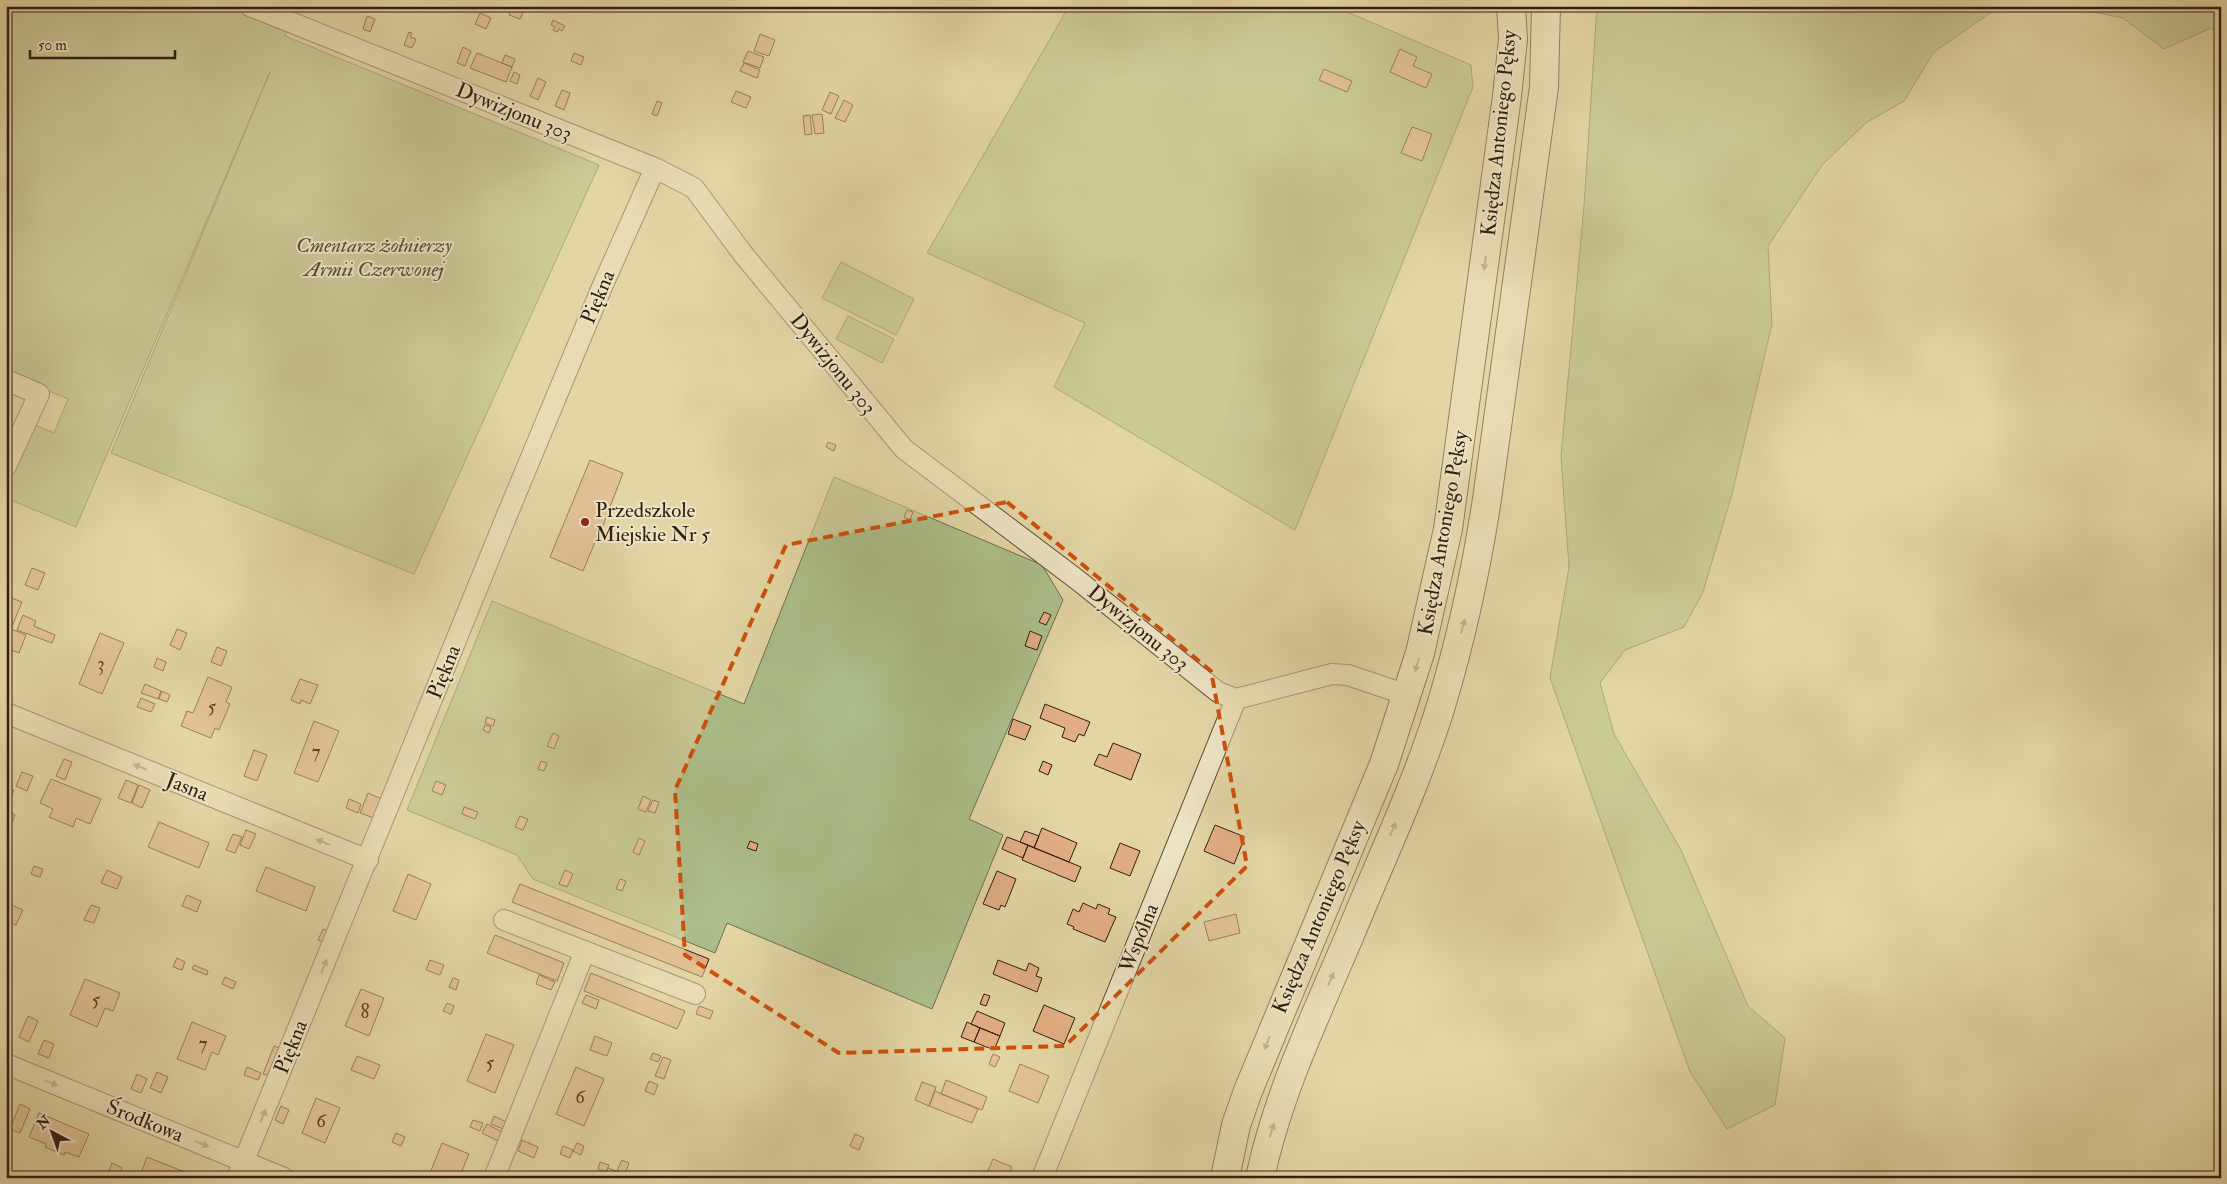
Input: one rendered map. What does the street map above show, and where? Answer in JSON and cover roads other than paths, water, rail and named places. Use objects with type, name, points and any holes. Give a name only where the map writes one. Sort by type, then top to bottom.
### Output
[{"type":"main road","name":"Księdza Antoniego Pęksy","points":[[1225,1178],[1236,1125],[1248,1091],[1384,764],[1407,695],[1431,611],[1448,529],[1508,96],[1513,39],[1512,6]]},
{"type":"main road","name":"Księdza Antoniego Pęksy","points":[[1260,1178],[1280,1103],[1418,769],[1440,711],[1466,615],[1488,500],[1544,87],[1546,6]]},
{"type":"street","name":"Dywizjonu 303","points":[[250,6],[655,168],[694,188],[743,254],[904,449],[1075,578],[1218,692],[1236,699]]},
{"type":"street","name":"Piękna","points":[[241,1169],[507,515],[602,287],[655,168]]},
{"type":"street","points":[[6,380],[39,394],[6,466]]},
{"type":"street","points":[[1236,699],[1332,674],[1348,674],[1407,695]]},
{"type":"street","name":"Wspólna","points":[[1042,1178],[1236,699]]},
{"type":"street","name":"Jasna","points":[[6,713],[368,860]]},
{"type":"street","points":[[504,920],[695,994]]},
{"type":"street","points":[[494,1178],[585,951]]},
{"type":"street","name":"Środkowa","points":[[6,1064],[241,1169],[284,1178]]},
{"type":"place","name":"Przedszkole Miejskie Nr 5","points":[[585,522]]},
{"type":"park label","name":"Cmentarz żołnierzy Armii Czerwonej","points":[[374,257]]}]
